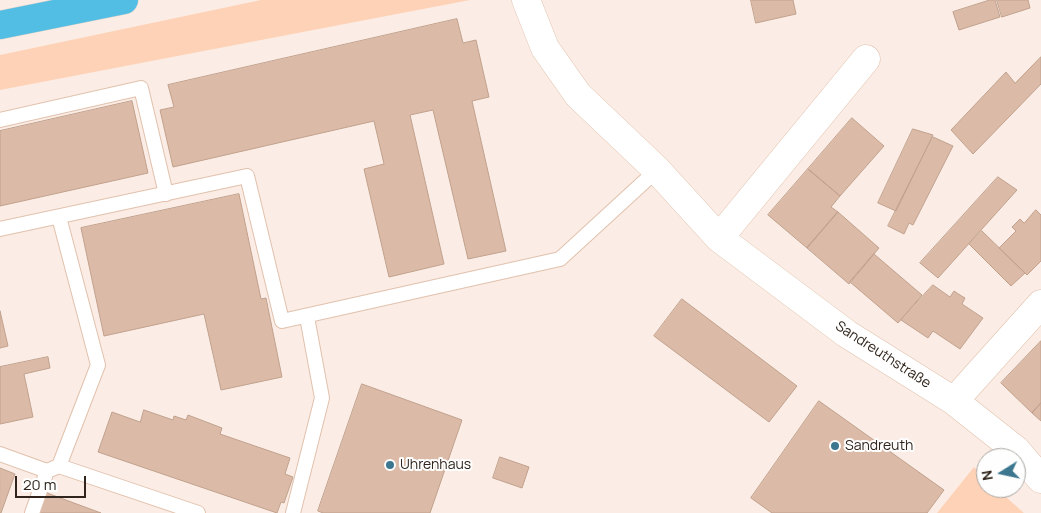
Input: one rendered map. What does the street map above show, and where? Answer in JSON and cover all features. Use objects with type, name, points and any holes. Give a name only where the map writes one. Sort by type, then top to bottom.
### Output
[{"type":"highway","points":[[0,26],[124,0]]},
{"type":"street","name":"Sandreuthstraße","points":[[526,0],[545,48],[578,95],[657,170],[719,238],[847,334],[954,401],[1016,450],[1041,479]]},
{"type":"street","points":[[719,238],[866,59]]},
{"type":"street","points":[[954,401],[1041,304]]},
{"type":"lane","points":[[0,120],[141,88],[166,194]]},
{"type":"lane","points":[[0,229],[247,176],[282,321],[307,317],[560,259],[657,170]]},
{"type":"lane","points":[[32,513],[98,365],[59,217]]},
{"type":"lane","points":[[293,513],[322,398],[307,317]]},
{"type":"lane","points":[[0,454],[53,468],[198,513]]},
{"type":"shaded area","points":[[261,0],[470,0],[0,90],[0,55]]},
{"type":"shaded area","points":[[974,467],[976,469],[976,498],[1007,498],[1024,513],[937,513]]},
{"type":"building","points":[[751,0],[793,0],[796,14],[756,23]]},
{"type":"building","points":[[995,0],[1000,17],[959,30],[953,12]]},
{"type":"building","points":[[997,0],[1028,0],[1030,8],[1002,17]]},
{"type":"building","points":[[457,19],[463,43],[476,40],[489,97],[472,101],[506,251],[468,259],[433,110],[410,115],[444,264],[389,277],[364,169],[384,164],[374,121],[173,167],[160,110],[174,107],[168,85]]},
{"type":"building","points":[[1041,57],[1041,84],[973,154],[951,130],[1006,72],[1015,83]]},
{"type":"building","points":[[132,101],[148,173],[0,206],[0,131]]},
{"type":"building","points":[[852,118],[884,146],[840,196],[808,169]]},
{"type":"building","points":[[913,129],[933,135],[896,211],[878,203]]},
{"type":"building","points":[[933,137],[953,146],[913,225],[909,223],[904,234],[888,226]]},
{"type":"building","points":[[808,169],[840,196],[831,207],[838,212],[807,248],[768,215]]},
{"type":"building","points":[[998,177],[1017,190],[938,278],[920,263]]},
{"type":"building","points":[[239,194],[261,299],[266,298],[282,377],[221,390],[204,314],[104,336],[81,228]]},
{"type":"building","points":[[1036,210],[1041,215],[1041,261],[1027,275],[999,248],[1016,231],[1012,227],[1020,219],[1024,223]]},
{"type":"building","points":[[838,212],[879,248],[849,284],[807,248]]},
{"type":"building","points":[[982,231],[1025,273],[1011,286],[969,244]]},
{"type":"building","points":[[874,254],[922,295],[898,323],[850,282]]},
{"type":"building","points":[[933,285],[950,297],[954,291],[965,298],[962,304],[983,318],[960,349],[933,331],[928,338],[901,320]]},
{"type":"building","points":[[682,299],[797,386],[769,422],[654,336]]},
{"type":"building","points":[[0,311],[8,346],[0,348]]},
{"type":"building","points":[[1041,341],[1041,403],[1032,413],[1001,383]]},
{"type":"building","points":[[48,357],[50,368],[24,374],[33,417],[0,424],[0,367]]},
{"type":"building","name":"Uhrenhaus","points":[[362,384],[462,420],[430,513],[323,513],[318,511]]},
{"type":"building","name":"Sandreuth","points":[[819,401],[944,490],[927,513],[772,513],[751,498]]},
{"type":"building","points":[[1041,403],[1041,421],[1032,413]]},
{"type":"building","points":[[144,410],[173,420],[174,416],[186,420],[188,415],[222,428],[220,434],[290,458],[285,474],[293,477],[284,503],[281,502],[277,513],[98,452],[112,412],[140,422]]},
{"type":"building","points":[[500,457],[529,467],[522,488],[493,478]]},
{"type":"building","points":[[0,468],[15,474],[1,513],[0,513]]},
{"type":"building","points":[[47,493],[101,513],[40,513]]},
{"type":"place","name":"Sandreuth","points":[[835,446]]},
{"type":"place","name":"Uhrenhaus","points":[[390,465]]}]
